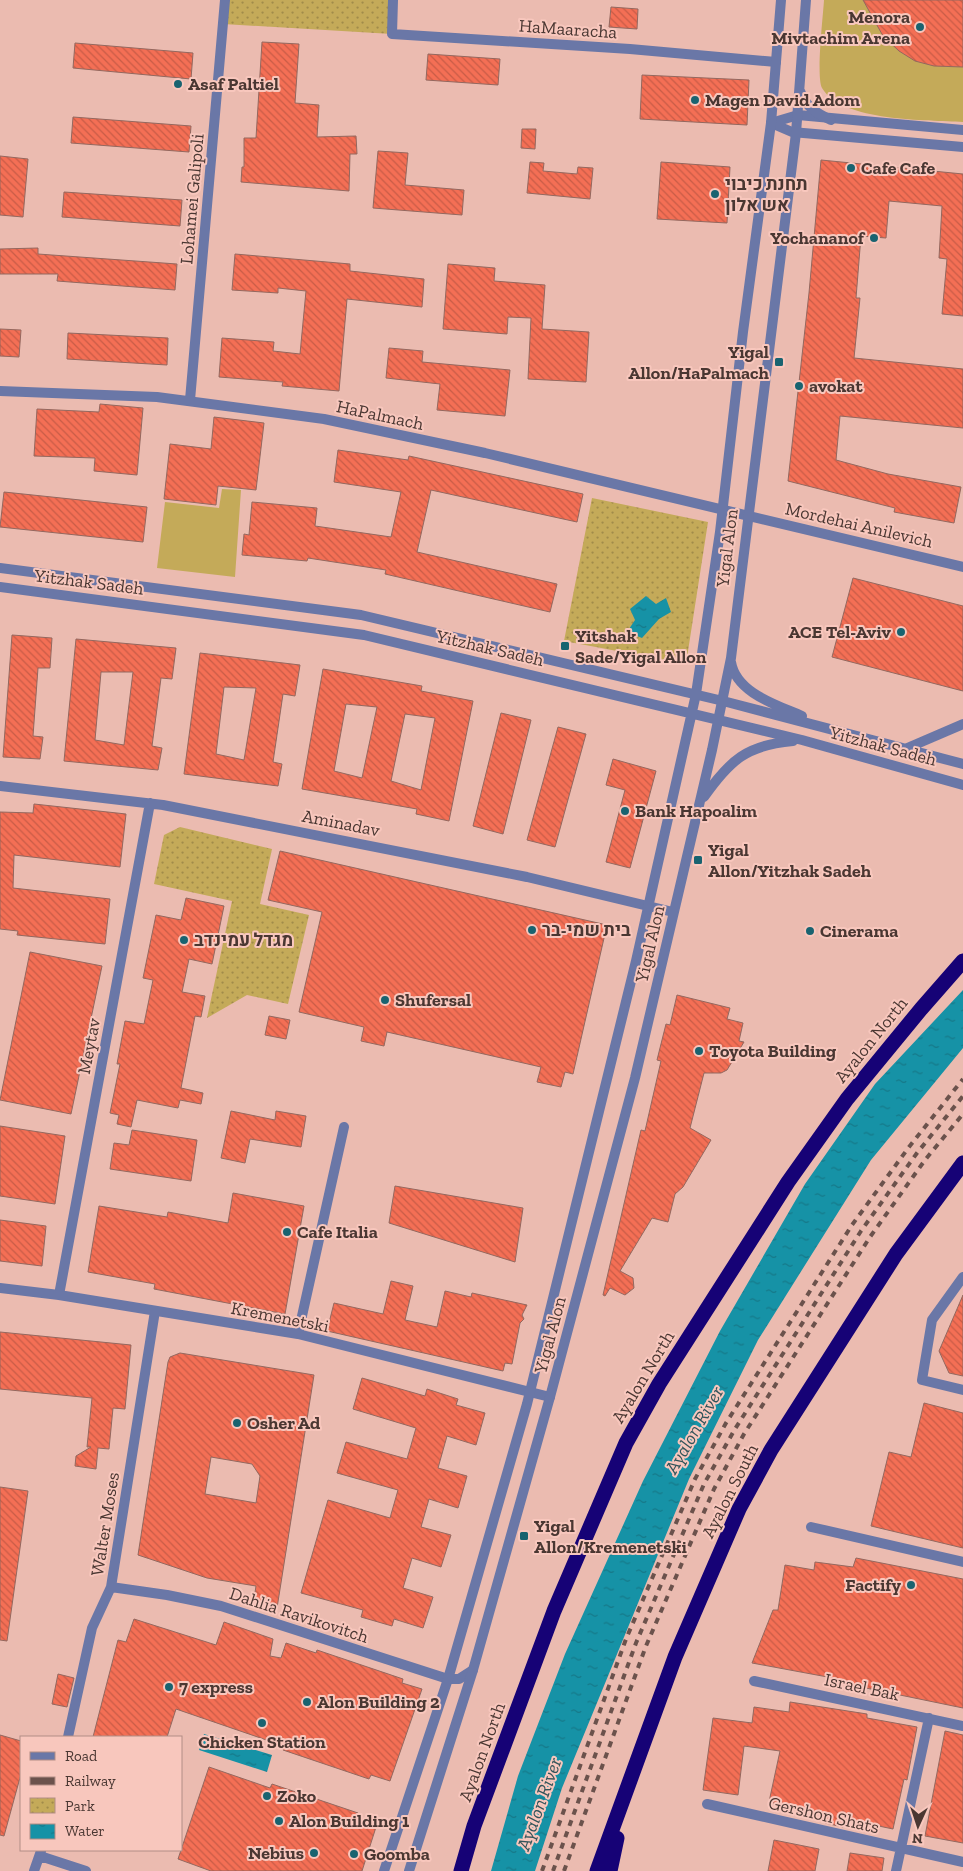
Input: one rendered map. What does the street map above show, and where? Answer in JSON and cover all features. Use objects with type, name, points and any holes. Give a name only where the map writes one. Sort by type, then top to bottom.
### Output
[{"type":"highway","name":"Ayalon North","points":[[460,1871],[474,1826],[554,1611],[626,1443],[659,1384],[788,1182],[853,1092],[963,961]]},
{"type":"highway","name":"Ayalon South","points":[[597,1871],[688,1628],[730,1527],[751,1486],[771,1450],[896,1254],[963,1163]]},
{"type":"highway","points":[[610,1871],[625,1794]]},
{"type":"street","name":"Lohamei Galipoli","points":[[190,400],[225,0]]},
{"type":"street","name":"HaMaaracha","points":[[393,0],[392,34],[630,49],[776,62]]},
{"type":"street","name":"Yigal Alon","points":[[384,1871],[448,1679],[530,1394],[649,905],[692,713],[723,510],[771,123],[781,0]]},
{"type":"street","name":"Yigal Alon","points":[[410,1871],[473,1670],[550,1397],[635,1078],[719,720],[731,658],[747,515],[796,133],[806,0]]},
{"type":"street","points":[[800,89],[806,104],[812,110],[831,120]]},
{"type":"street","points":[[771,123],[798,115],[831,120],[963,130]]},
{"type":"street","points":[[771,123],[782,130],[796,133],[963,147]]},
{"type":"street","name":"HaPalmach","points":[[0,391],[190,400],[324,419],[485,453],[747,515]]},
{"type":"street","name":"Mordehai Anilevich","points":[[747,515],[963,567]]},
{"type":"street","name":"Yitzhak Sadeh","points":[[0,568],[361,615],[696,694],[963,764]]},
{"type":"street","name":"Yitzhak Sadeh","points":[[0,587],[364,635],[802,740],[963,785]]},
{"type":"street","points":[[731,658],[736,676],[748,689],[772,703],[838,730]]},
{"type":"street","points":[[905,749],[963,724]]},
{"type":"street","points":[[700,802],[725,770],[749,751],[767,744],[802,740]]},
{"type":"street","name":"Aminadav","points":[[0,786],[150,803],[408,852],[649,905],[673,912]]},
{"type":"street","name":"Meytav","points":[[59,1295],[150,803]]},
{"type":"street","points":[[298,1334],[344,1127]]},
{"type":"street","points":[[963,1277],[932,1320],[922,1380],[963,1390]]},
{"type":"street","name":"Kremenetski","points":[[0,1288],[59,1295],[298,1334],[530,1394],[550,1397]]},
{"type":"street","name":"Walter Moses","points":[[68,1735],[92,1628],[111,1587],[155,1311]]},
{"type":"street","points":[[811,1527],[963,1562]]},
{"type":"street","name":"Dahlia Ravikovitch","points":[[111,1587],[167,1595],[220,1606],[448,1679]]},
{"type":"street","points":[[448,1679],[459,1679],[473,1670]]},
{"type":"street","name":"Israel Bak","points":[[754,1681],[963,1726]]},
{"type":"street","points":[[896,1871],[930,1718]]},
{"type":"street","name":"Gershon Shats","points":[[706,1804],[963,1862]]},
{"type":"street","points":[[34,1871],[40,1853],[86,1871]]},
{"type":"green space","points":[[225,0],[393,0],[392,34],[223,24]]},
{"type":"green space","points":[[824,0],[963,0],[963,122],[887,117],[866,113],[832,99],[822,88],[820,81]]},
{"type":"green space","points":[[222,489],[241,490],[235,577],[157,568],[165,502],[219,508]]},
{"type":"green space","points":[[592,498],[708,522],[686,664],[564,641]]},
{"type":"green space","points":[[180,827],[272,849],[260,904],[309,915],[288,1004],[247,995],[207,1018],[232,901],[154,884],[164,835]]},
{"type":"water","points":[[646,596],[656,604],[666,598],[671,612],[659,619],[642,638],[627,632],[635,620],[630,609]]},
{"type":"water","name":"Ayalon River","points":[[963,990],[963,1048],[871,1160],[758,1340],[689,1479],[562,1788],[535,1871],[491,1871],[518,1776],[565,1654],[643,1481],[720,1331],[805,1184],[875,1084]]},
{"type":"water","points":[[204,1734],[272,1755],[267,1772],[199,1750]]},
{"type":"building","name":"Menora Mivtachim Arena","points":[[863,0],[963,0],[963,67],[934,66],[915,61],[899,51],[883,36]]},
{"type":"building","points":[[611,7],[638,9],[637,29],[609,27]]},
{"type":"building","points":[[262,42],[299,44],[295,103],[319,105],[317,137],[356,136],[357,154],[350,154],[349,191],[241,182],[242,167],[244,167],[244,138],[256,138]]},
{"type":"building","points":[[75,43],[193,53],[191,79],[73,68]]},
{"type":"building","points":[[428,54],[500,59],[498,85],[426,80]]},
{"type":"building","name":"Magen David Adom","points":[[642,75],[749,80],[747,125],[640,119]]},
{"type":"building","points":[[73,117],[191,126],[189,152],[71,143]]},
{"type":"building","points":[[522,129],[536,129],[535,149],[521,148]]},
{"type":"building","points":[[378,151],[408,153],[405,185],[464,190],[462,215],[373,208]]},
{"type":"building","points":[[0,156],[28,159],[23,217],[0,215]]},
{"type":"building","points":[[821,160],[963,174],[963,316],[942,314],[947,259],[939,258],[942,206],[889,201],[886,238],[861,236],[856,298],[860,298],[854,358],[963,369],[963,428],[840,416],[836,460],[888,474],[961,487],[954,523],[894,512],[895,508],[788,481],[809,293]]},
{"type":"building","points":[[530,162],[544,163],[543,171],[577,174],[578,167],[593,168],[590,199],[527,193]]},
{"type":"building","name":"תחנת כיבוי אש אלון","points":[[661,162],[730,167],[727,223],[657,219]]},
{"type":"building","points":[[64,192],[182,200],[180,226],[62,217]]},
{"type":"building","points":[[38,248],[38,254],[177,264],[175,290],[57,281],[58,274],[0,274],[0,249]]},
{"type":"building","points":[[235,254],[350,264],[350,271],[424,279],[422,307],[347,299],[339,391],[282,386],[283,382],[219,377],[222,338],[274,342],[273,351],[300,354],[306,291],[278,288],[278,293],[232,290]]},
{"type":"building","points":[[448,264],[495,268],[494,281],[545,285],[542,329],[589,332],[586,382],[528,379],[531,318],[508,317],[507,334],[443,329]]},
{"type":"building","points":[[0,329],[21,330],[19,357],[0,356]]},
{"type":"building","points":[[68,333],[168,338],[167,365],[67,359]]},
{"type":"building","points":[[389,348],[423,351],[422,362],[510,370],[505,416],[437,410],[440,384],[386,378]]},
{"type":"building","points":[[100,404],[143,408],[137,475],[94,471],[95,458],[34,456],[37,409],[99,412]]},
{"type":"building","points":[[214,417],[264,423],[256,490],[218,486],[216,505],[164,499],[170,444],[211,449]]},
{"type":"building","points":[[338,450],[408,460],[409,456],[583,494],[577,522],[431,490],[417,552],[557,584],[550,612],[385,574],[386,570],[308,558],[307,561],[242,555],[244,534],[249,535],[252,502],[317,508],[315,526],[391,537],[401,492],[334,482]]},
{"type":"building","points":[[4,492],[147,507],[143,542],[0,527]]},
{"type":"building","name":"ACE Tel-Aviv","points":[[853,578],[963,606],[963,691],[832,657]]},
{"type":"building","points":[[12,635],[52,638],[50,668],[38,668],[33,736],[43,737],[40,759],[3,757]]},
{"type":"building","points":[[76,639],[176,648],[172,679],[161,678],[152,746],[162,748],[158,770],[64,761]],"holes":[[[101,672],[133,672],[124,745],[95,740]]]},
{"type":"building","points":[[200,653],[300,665],[295,696],[283,694],[273,762],[282,764],[278,786],[184,774]],"holes":[[[224,687],[256,688],[244,760],[216,754]]]},
{"type":"building","points":[[323,669],[422,686],[421,691],[473,701],[449,821],[416,814],[417,809],[302,789]],"holes":[[[346,704],[377,707],[362,778],[334,771]],[[405,714],[435,718],[421,790],[391,781]]]},
{"type":"building","points":[[501,713],[531,720],[503,834],[473,826]]},
{"type":"building","points":[[558,727],[586,734],[555,847],[527,840]]},
{"type":"building","points":[[613,759],[656,771],[630,868],[606,862],[625,790],[606,785]]},
{"type":"building","points":[[34,804],[126,814],[120,867],[14,855],[13,888],[110,899],[105,944],[17,935],[18,931],[0,929],[0,812],[33,813]]},
{"type":"building","points":[[280,851],[607,925],[573,1074],[565,1072],[561,1087],[537,1082],[541,1067],[387,1032],[384,1046],[361,1041],[364,1027],[299,1012],[322,912],[268,900]]},
{"type":"building","points":[[186,898],[224,906],[212,964],[189,959],[182,992],[205,996],[201,1017],[195,1016],[181,1088],[203,1093],[201,1104],[180,1100],[178,1108],[137,1100],[131,1127],[117,1124],[119,1115],[110,1113],[120,1064],[117,1064],[125,1021],[144,1024],[153,980],[143,978],[156,915],[181,920]]},
{"type":"building","points":[[30,952],[102,966],[71,1114],[0,1100]]},
{"type":"building","points":[[677,995],[730,1008],[727,1019],[743,1023],[739,1041],[744,1042],[727,1070],[721,1073],[704,1073],[690,1128],[711,1140],[683,1187],[675,1194],[668,1222],[652,1218],[620,1271],[633,1278],[634,1288],[625,1295],[610,1288],[605,1296],[603,1295],[641,1130],[645,1131],[661,1061],[657,1060],[666,1024],[670,1025]]},
{"type":"building","points":[[269,1016],[290,1020],[286,1039],[265,1035]]},
{"type":"building","points":[[231,1111],[275,1120],[276,1111],[306,1116],[301,1147],[250,1139],[245,1163],[221,1158]]},
{"type":"building","points":[[0,1126],[65,1136],[55,1204],[0,1196]]},
{"type":"building","points":[[132,1130],[197,1140],[191,1181],[110,1169],[114,1143],[129,1145]]},
{"type":"building","points":[[395,1186],[523,1208],[515,1262],[389,1223]]},
{"type":"building","points":[[233,1193],[304,1206],[285,1314],[154,1289],[155,1284],[88,1272],[99,1206],[167,1217],[168,1212],[228,1223]]},
{"type":"building","points":[[0,1220],[46,1226],[42,1266],[0,1261]]},
{"type":"building","points":[[391,1281],[413,1286],[405,1320],[437,1327],[445,1291],[471,1297],[472,1293],[527,1305],[522,1315],[524,1319],[520,1323],[512,1364],[505,1363],[503,1371],[327,1331],[334,1303],[383,1314]]},
{"type":"building","points":[[963,1295],[963,1376],[949,1373],[939,1351]]},
{"type":"building","points":[[0,1332],[131,1345],[125,1409],[113,1408],[109,1449],[98,1448],[96,1469],[75,1466],[76,1456],[91,1447],[87,1447],[92,1398],[0,1389]]},
{"type":"building","points":[[180,1353],[314,1375],[277,1608],[254,1599],[256,1586],[207,1578],[138,1555],[170,1357]],"holes":[[[211,1457],[252,1464],[260,1476],[256,1503],[205,1494]]]},
{"type":"building","points":[[362,1378],[425,1396],[427,1389],[458,1399],[456,1405],[485,1413],[476,1445],[447,1436],[438,1468],[467,1476],[458,1508],[429,1499],[421,1527],[451,1535],[441,1567],[412,1558],[403,1588],[433,1597],[423,1628],[394,1619],[392,1626],[361,1617],[363,1610],[301,1593],[328,1500],[390,1518],[398,1490],[337,1473],[346,1442],[407,1459],[416,1428],[353,1409]]},
{"type":"building","points":[[924,1403],[963,1413],[963,1548],[871,1526],[889,1452],[911,1457]]},
{"type":"building","points":[[0,1487],[28,1491],[7,1641],[0,1640]]},
{"type":"building","points":[[856,1558],[963,1579],[963,1708],[832,1681],[833,1678],[752,1663],[773,1610],[778,1610],[785,1565],[814,1570],[815,1562],[853,1567]]},
{"type":"building","name":"Alon Building 2","points":[[134,1619],[216,1645],[224,1622],[273,1639],[270,1656],[281,1658],[286,1643],[316,1653],[317,1650],[403,1679],[402,1683],[422,1689],[390,1781],[371,1775],[369,1779],[283,1750],[284,1746],[176,1709],[167,1736],[93,1736],[118,1640],[126,1642]]},
{"type":"building","points":[[58,1674],[74,1678],[67,1707],[52,1704]]},
{"type":"building","points":[[790,1702],[867,1714],[867,1718],[917,1727],[907,1780],[904,1779],[893,1829],[845,1819],[843,1827],[825,1823],[827,1814],[769,1802],[780,1751],[744,1746],[738,1795],[703,1790],[713,1718],[752,1723],[754,1707],[789,1712]]},
{"type":"building","points":[[945,1731],[963,1735],[963,1843],[925,1836]]},
{"type":"building","points":[[0,1735],[20,1741],[20,1778],[4,1836],[0,1835]]},
{"type":"building","name":"Alon Building 1","points":[[209,1767],[270,1788],[272,1784],[358,1813],[356,1817],[377,1824],[362,1871],[211,1871],[178,1859]]},
{"type":"building","points":[[774,1840],[819,1849],[815,1871],[768,1871]]},
{"type":"building","points":[[850,1853],[884,1858],[882,1871],[847,1871]]},
{"type":"railway","points":[[542,1871],[626,1639],[695,1479],[726,1423],[852,1225],[909,1147],[963,1079]]},
{"type":"railway","points":[[553,1871],[636,1643],[704,1484],[735,1429],[861,1231],[917,1153],[963,1096]]},
{"type":"railway","points":[[564,1871],[646,1646],[714,1489],[744,1434],[870,1237],[925,1160],[963,1114]]},
{"type":"place","name":"Menora Mivtachim Arena","points":[[920,27]]},
{"type":"place","name":"Asaf Paltiel","points":[[178,84]]},
{"type":"place","name":"Magen David Adom","points":[[695,100]]},
{"type":"place","name":"Cafe Cafe","points":[[851,168]]},
{"type":"place","name":"תחנת כיבוי אש אלון","points":[[715,194]]},
{"type":"place","name":"Yochananof","points":[[874,238]]},
{"type":"place","name":"Yigal Allon/HaPalmach","points":[[779,362]]},
{"type":"place","name":"avokat","points":[[799,386]]},
{"type":"place","name":"ACE Tel-Aviv","points":[[901,632]]},
{"type":"place","name":"Yitshak Sade/Yigal Allon","points":[[565,646]]},
{"type":"place","name":"Bank Hapoalim","points":[[625,811]]},
{"type":"place","name":"Yigal Allon/Yitzhak Sadeh","points":[[698,860]]},
{"type":"place","name":"בית שמי-בר","points":[[532,930]]},
{"type":"place","name":"Cinerama","points":[[810,931]]},
{"type":"place","name":"מגדל עמינדב","points":[[184,940]]},
{"type":"place","name":"Shufersal","points":[[385,1000]]},
{"type":"place","name":"Toyota Building","points":[[699,1051]]},
{"type":"place","name":"Cafe Italia","points":[[287,1232]]},
{"type":"place","name":"Osher Ad","points":[[237,1423]]},
{"type":"place","name":"Yigal Allon/Kremenetski","points":[[524,1536]]},
{"type":"place","name":"Factify","points":[[911,1585]]},
{"type":"place","name":"7 express","points":[[169,1687]]},
{"type":"place","name":"Alon Building 2","points":[[307,1702]]},
{"type":"place","name":"Chicken Station","points":[[262,1723]]},
{"type":"place","name":"Zoko","points":[[267,1796]]},
{"type":"place","name":"Alon Building 1","points":[[279,1821]]},
{"type":"place","name":"Nebius","points":[[314,1853]]},
{"type":"place","name":"Goomba","points":[[354,1854]]}]
